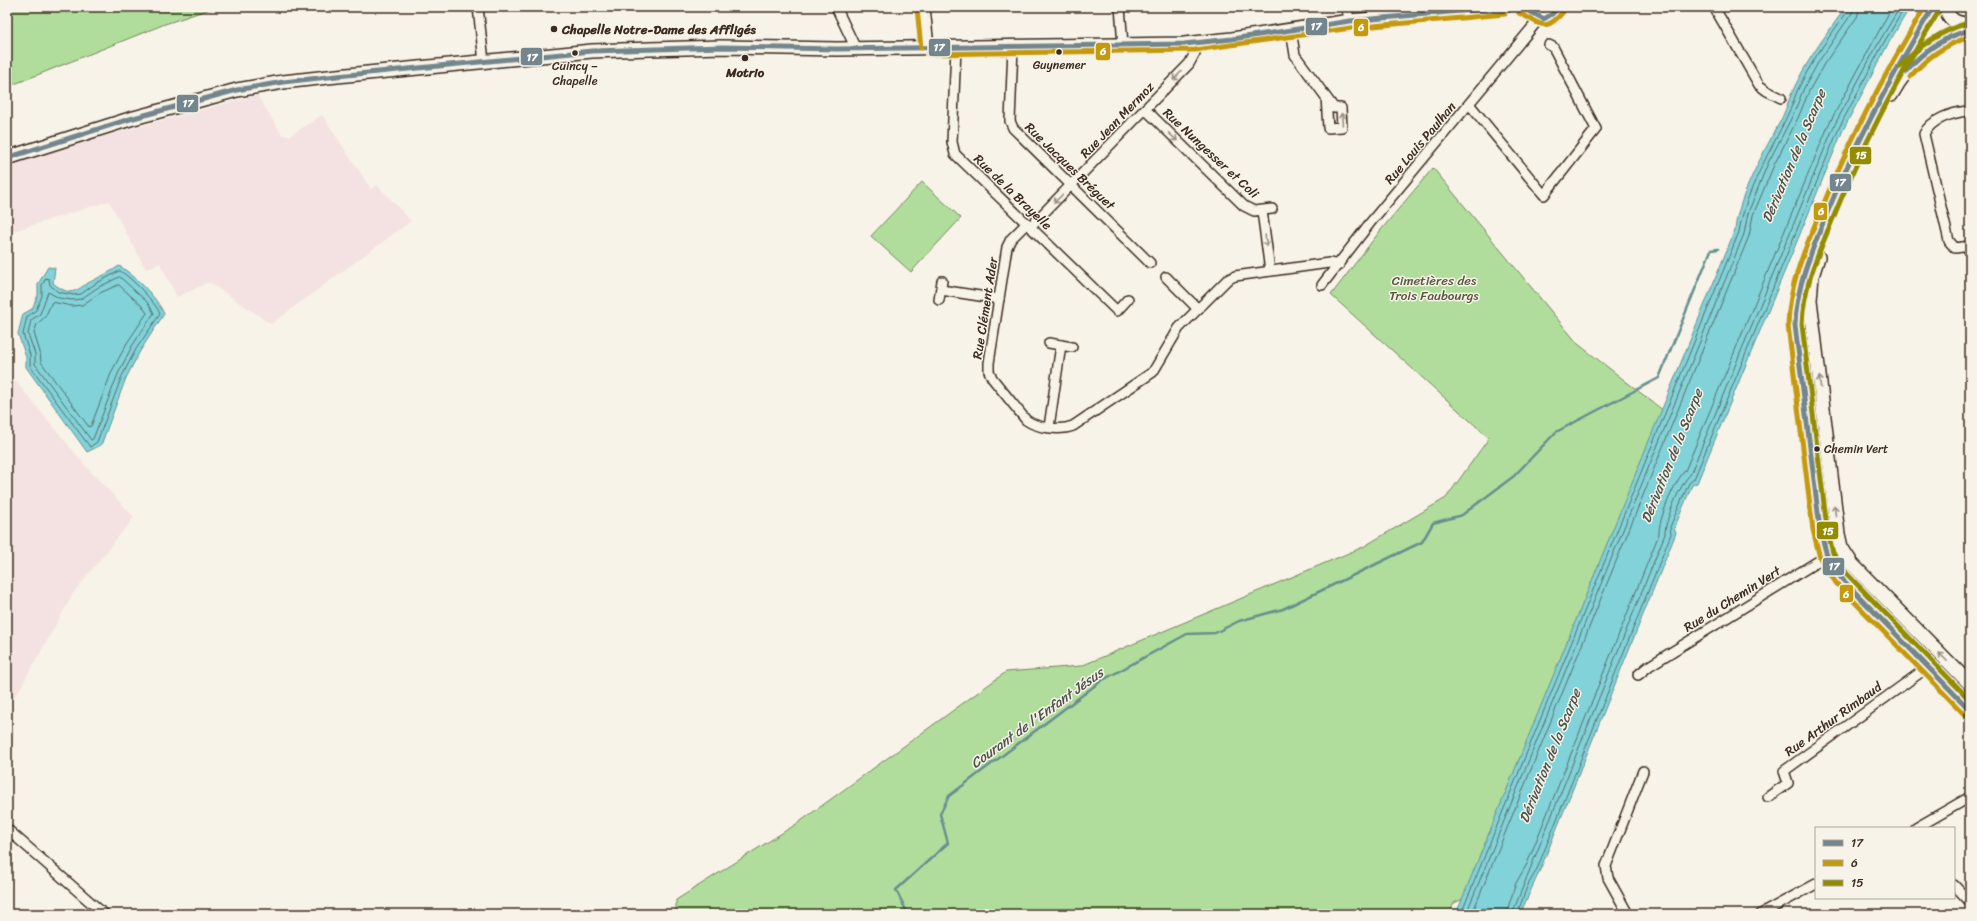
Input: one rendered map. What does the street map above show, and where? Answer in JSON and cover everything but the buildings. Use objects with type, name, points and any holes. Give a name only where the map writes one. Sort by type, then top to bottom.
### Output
[{"type":"main road","points":[[7,158],[130,119],[237,90],[273,83],[484,62],[638,49],[717,47],[956,48],[1195,43],[1350,21],[1462,9],[1504,7]]},
{"type":"main road","points":[[1522,7],[1548,18],[1555,9]]},
{"type":"main road","points":[[1933,7],[1899,62],[1881,96],[1828,210],[1803,273],[1796,301],[1796,331],[1822,544],[1827,556],[1845,583],[1970,710]]},
{"type":"main road","points":[[1946,7],[1952,20],[1959,24],[1970,25]]},
{"type":"main road","points":[[1881,96],[1904,65],[1927,43],[1948,32],[1970,25]]},
{"type":"main road","points":[[1970,30],[1948,37],[1930,48],[1912,64],[1900,80],[1856,164],[1815,262],[1810,300],[1838,534],[1841,547],[1857,570],[1970,684]]},
{"type":"main road","points":[[7,152],[77,129],[130,119]]},
{"type":"street","points":[[478,7],[484,62]]},
{"type":"street","points":[[836,7],[856,48]]},
{"type":"street","points":[[924,7],[928,47]]},
{"type":"street","points":[[1120,7],[1123,45]]},
{"type":"street","points":[[1346,7],[1350,21]]},
{"type":"street","points":[[1714,7],[1759,85],[1766,91],[1781,98]]},
{"type":"street","name":"Rue Louis Paulhan","points":[[1322,285],[1370,224],[1470,105],[1536,13]]},
{"type":"street","points":[[1291,30],[1295,55],[1326,97]]},
{"type":"street","name":"Rue Jean Mermoz","points":[[1029,225],[1071,186],[1189,64],[1195,53],[1195,43]]},
{"type":"street","points":[[1470,105],[1544,195],[1596,129],[1553,47],[1549,45]]},
{"type":"street","name":"Rue Jacques Bréguet","points":[[1013,47],[1011,125],[1015,131],[1150,262]]},
{"type":"street","name":"Rue de la Brayelle","points":[[956,48],[952,142],[958,157],[1117,311],[1128,299]]},
{"type":"street","name":"Rue Nungesser et Coli","points":[[1145,109],[1244,206],[1254,211],[1262,211]]},
{"type":"street","points":[[1967,111],[1951,114],[1937,121],[1924,134],[1949,241],[1955,248],[1970,246]]},
{"type":"street","points":[[1270,271],[1262,211],[1272,209]]},
{"type":"street","name":"Rue Clément Ader","points":[[1029,225],[1009,243],[989,363],[991,375],[1026,420],[1032,424],[1064,429],[1074,426],[1153,372],[1177,332],[1231,277],[1329,263],[1339,265]]},
{"type":"street","points":[[1166,277],[1198,309]]},
{"type":"street","points":[[939,300],[942,286],[999,299]]},
{"type":"street","points":[[1049,343],[1072,347]]},
{"type":"street","points":[[1049,427],[1061,345]]},
{"type":"street","name":"Rue du Chemin Vert","points":[[1638,675],[1649,666],[1841,547]]},
{"type":"street","name":"Rue Arthur Rimbaud","points":[[1768,797],[1788,783],[1784,771],[1928,667]]},
{"type":"street","points":[[1628,914],[1608,878],[1606,862],[1643,771]]},
{"type":"street","points":[[1918,827],[1970,797]]},
{"type":"street","points":[[7,829],[104,914]]},
{"type":"street","points":[[1761,914],[1815,885]]},
{"type":"street","points":[[1955,886],[1970,902]]},
{"type":"shaded area","points":[[257,95],[282,135],[290,136],[322,115],[371,189],[377,185],[411,221],[271,324],[209,282],[177,297],[160,263],[146,269],[109,201],[7,233],[7,166],[78,143]]},
{"type":"shaded area","points":[[7,371],[90,471],[134,517],[74,592],[18,692],[7,707]]},
{"type":"green space","points":[[8,7],[216,7],[165,24],[7,87]]},
{"type":"green space","name":"Cimetières des Trois Faubourgs","points":[[1433,168],[1578,344],[1701,440],[1522,873],[1454,903],[1449,914],[676,914],[676,900],[798,823],[1006,672],[1081,666],[1363,547],[1446,498],[1489,438],[1331,295],[1380,231]]},
{"type":"green space","points":[[922,182],[961,218],[911,272],[871,236]]},
{"type":"water","name":"Dérivation de la Scarpe","points":[[1846,7],[1910,7],[1887,46],[1843,130],[1697,483],[1692,485],[1674,529],[1676,533],[1540,870],[1520,914],[1456,914],[1735,230],[1741,202],[1747,188],[1782,118],[1801,74],[1819,45]]},
{"type":"water","points":[[119,266],[145,287],[157,301],[164,314],[140,351],[126,378],[101,445],[87,452],[26,367],[26,357],[18,334],[23,314],[32,309],[38,295],[38,284],[48,267],[55,268],[53,283],[70,292],[79,289]]},
{"type":"waterway","name":"Courant de l'Enfant Jésus","points":[[908,914],[896,890],[948,843],[940,814],[949,796],[1101,681],[1187,634],[1215,633],[1239,621],[1283,609],[1422,542],[1433,523],[1462,515],[1514,476],[1556,432],[1659,378],[1711,250],[1718,249]]},
{"type":"transit line","name":"17","points":[[7,158],[130,119],[237,90],[283,82],[337,76],[592,51],[722,47],[837,49],[1184,44],[1232,39],[1350,21],[1504,7]]},
{"type":"transit line","name":"17","points":[[1522,7],[1544,19],[1552,14],[1558,7]]},
{"type":"transit line","name":"6","points":[[1925,7],[1895,58],[1854,135],[1830,188],[1798,269],[1791,296],[1788,325],[1813,530],[1820,558],[1836,583],[1965,715]]},
{"type":"transit line","name":"17","points":[[1933,7],[1875,110],[1837,190],[1805,270],[1798,297],[1795,325],[1820,529],[1827,556],[1841,578],[1970,710]]},
{"type":"transit line","name":"6","points":[[917,8],[921,48]]},
{"type":"transit line","name":"15","points":[[1939,11],[1894,88],[1867,141],[1843,195],[1821,248],[1808,285],[1802,325],[1827,528],[1833,553],[1847,574],[1970,700]]},
{"type":"transit line","name":"6","points":[[1519,13],[1538,23],[1547,25],[1557,19],[1563,12]]},
{"type":"transit line","name":"6","points":[[928,54],[1195,50],[1351,28],[1505,14]]},
{"type":"transit line","name":"15","points":[[1900,67],[1915,52],[1931,40],[1948,30],[1968,23]]},
{"type":"transit line","name":"17","points":[[1905,72],[1926,51],[1942,41],[1970,30]]},
{"type":"transit line","name":"6","points":[[1910,77],[1923,63],[1937,52],[1952,43],[1970,37]]},
{"type":"place","name":"Chapelle Notre-Dame des Affligés","points":[[554,29]]},
{"type":"place","name":"Guynemer","points":[[1059,52]]},
{"type":"place","name":"Cuincy – Chapelle","points":[[575,53]]},
{"type":"place","name":"Motrio","points":[[745,58]]},
{"type":"place","name":"Chemin Vert","points":[[1817,449]]}]
